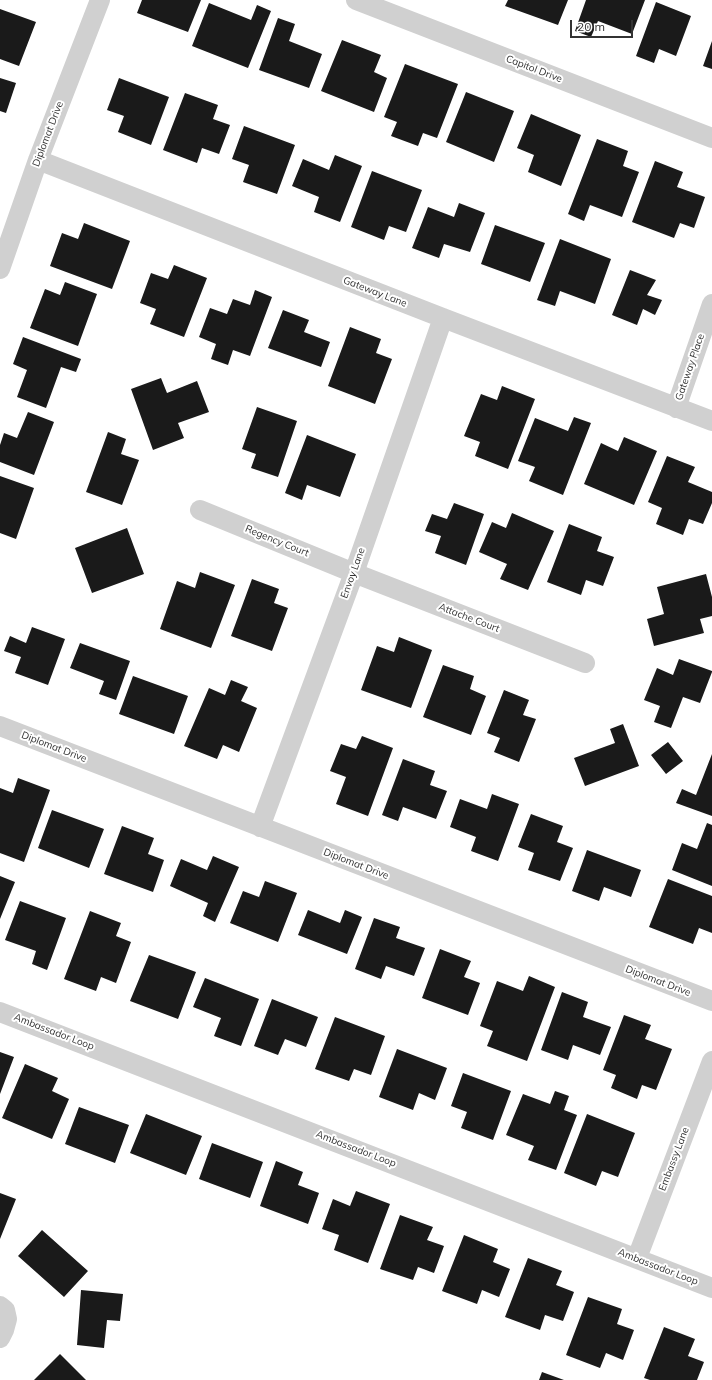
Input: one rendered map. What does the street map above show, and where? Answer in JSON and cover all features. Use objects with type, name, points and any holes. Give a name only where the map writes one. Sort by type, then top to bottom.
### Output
[{"type":"street","name":"Diplomat Drive","points":[[0,269],[38,160],[100,0]]},
{"type":"street","name":"Capitol Drive","points":[[356,0],[712,138]]},
{"type":"street","name":"Gateway Lane","points":[[38,160],[712,422]]},
{"type":"street","name":"Gateway Place","points":[[676,408],[712,304]]},
{"type":"street","name":"Envoy Lane","points":[[260,827],[354,573],[443,318]]},
{"type":"street","name":"Regency Court","points":[[200,510],[354,573]]},
{"type":"street","name":"Attache Court","points":[[354,573],[585,663]]},
{"type":"street","name":"Diplomat Drive","points":[[0,726],[712,1001]]},
{"type":"street","name":"Ambassador Loop","points":[[0,1012],[712,1288]]},
{"type":"street","name":"Embassy Lane","points":[[637,1258],[712,1061]]},
{"type":"street","points":[[0,1306],[5,1310],[7,1319],[0,1338]]},
{"type":"building","points":[[142,0],[201,0],[188,32],[137,13]]},
{"type":"building","points":[[508,0],[568,0],[558,25],[505,6]]},
{"type":"building","points":[[586,0],[645,0],[632,34],[598,21],[591,37],[575,31]]},
{"type":"building","points":[[656,2],[691,16],[676,56],[659,49],[654,63],[636,56]]},
{"type":"building","points":[[209,3],[251,20],[257,5],[271,11],[248,68],[192,46]]},
{"type":"building","points":[[0,9],[36,22],[19,66],[0,59]]},
{"type":"building","points":[[278,18],[295,24],[289,41],[322,54],[309,88],[259,70]]},
{"type":"building","points":[[342,40],[381,55],[374,72],[387,78],[374,112],[321,91]]},
{"type":"building","points":[[712,41],[712,69],[703,66]]},
{"type":"building","points":[[405,64],[458,84],[437,138],[423,133],[418,146],[391,136],[397,122],[384,117]]},
{"type":"building","points":[[0,78],[16,83],[6,113],[0,111]]},
{"type":"building","points":[[119,78],[169,97],[151,145],[118,132],[124,116],[107,110]]},
{"type":"building","points":[[466,92],[514,111],[494,162],[446,142]]},
{"type":"building","points":[[185,93],[218,105],[213,119],[230,125],[219,154],[202,148],[197,163],[163,150]]},
{"type":"building","points":[[531,114],[581,135],[561,186],[528,172],[534,155],[517,148]]},
{"type":"building","points":[[244,126],[295,145],[277,194],[243,182],[249,165],[232,159]]},
{"type":"building","points":[[597,139],[628,151],[623,166],[639,172],[622,217],[590,205],[584,221],[568,214]]},
{"type":"building","points":[[335,155],[362,166],[340,222],[314,212],[319,197],[292,186],[303,159],[329,170]]},
{"type":"building","points":[[655,161],[683,172],[677,187],[705,197],[694,228],[680,223],[674,238],[632,222]]},
{"type":"building","points":[[372,171],[422,190],[406,232],[389,226],[384,240],[351,227]]},
{"type":"building","points":[[459,203],[485,213],[470,252],[444,244],[439,258],[412,248],[428,207],[454,217]]},
{"type":"building","points":[[84,223],[130,241],[112,289],[50,266],[62,233],[78,239]]},
{"type":"building","points":[[495,225],[545,243],[530,282],[481,264]]},
{"type":"building","points":[[560,239],[611,259],[595,304],[560,291],[555,306],[537,300]]},
{"type":"building","points":[[174,265],[207,278],[184,337],[150,324],[156,309],[140,303],[151,273],[168,279]]},
{"type":"building","points":[[630,270],[656,280],[647,295],[662,300],[655,315],[643,309],[637,325],[612,315]]},
{"type":"building","points":[[65,282],[97,294],[78,346],[30,328],[45,289],[60,295]]},
{"type":"building","points":[[255,290],[272,297],[250,356],[233,350],[228,365],[211,359],[216,344],[199,337],[210,308],[227,314],[233,299],[250,305]]},
{"type":"building","points":[[283,310],[309,320],[304,332],[330,342],[321,367],[268,348]]},
{"type":"building","points":[[350,327],[381,339],[376,353],[392,359],[375,404],[328,386]]},
{"type":"building","points":[[23,337],[81,359],[76,372],[61,367],[46,408],[17,397],[27,370],[13,364]]},
{"type":"building","points":[[161,378],[167,393],[197,381],[209,412],[178,423],[184,438],[153,450],[131,389]]},
{"type":"building","points":[[502,386],[535,399],[508,469],[475,456],[480,442],[464,436],[481,394],[497,400]]},
{"type":"building","points":[[257,407],[297,421],[278,477],[251,468],[256,454],[242,449]]},
{"type":"building","points":[[28,412],[54,422],[34,475],[0,462],[0,445],[4,433],[17,438]]},
{"type":"building","points":[[574,417],[591,423],[563,495],[529,481],[535,467],[518,461],[535,418],[568,431]]},
{"type":"building","points":[[108,432],[126,439],[121,454],[139,460],[122,505],[86,492]]},
{"type":"building","points":[[307,435],[356,454],[340,497],[307,485],[302,500],[285,493]]},
{"type":"building","points":[[624,437],[657,451],[634,505],[584,484],[601,443],[618,451]]},
{"type":"building","points":[[667,456],[695,467],[688,482],[712,492],[712,503],[703,524],[689,519],[683,535],[656,524],[662,508],[648,502]]},
{"type":"building","points":[[0,476],[34,488],[16,539],[0,533]]},
{"type":"building","points":[[454,503],[484,514],[466,565],[435,553],[441,536],[425,531],[432,514],[447,519]]},
{"type":"building","points":[[512,513],[554,531],[528,590],[500,579],[507,564],[479,552],[492,522],[506,528]]},
{"type":"building","points":[[569,524],[602,537],[597,551],[614,557],[603,586],[586,580],[581,595],[547,582]]},
{"type":"building","points":[[127,528],[144,574],[92,593],[75,548]]},
{"type":"building","points":[[200,572],[235,585],[211,648],[160,629],[177,581],[195,588]]},
{"type":"building","points":[[706,574],[712,597],[712,616],[700,619],[704,633],[654,646],[647,619],[664,614],[657,587]]},
{"type":"building","points":[[252,579],[279,589],[274,603],[288,608],[272,651],[231,636]]},
{"type":"building","points":[[32,627],[65,639],[48,685],[15,673],[21,657],[4,651],[10,636],[26,643]]},
{"type":"building","points":[[399,637],[432,650],[411,708],[361,690],[377,646],[394,652]]},
{"type":"building","points":[[80,643],[130,661],[116,700],[99,694],[104,681],[70,668]]},
{"type":"building","points":[[679,659],[712,672],[700,703],[683,697],[671,728],[654,722],[660,706],[644,700],[657,668],[673,675]]},
{"type":"building","points":[[443,665],[474,676],[470,689],[486,696],[471,735],[423,717]]},
{"type":"building","points":[[133,676],[188,696],[174,734],[119,714]]},
{"type":"building","points":[[231,680],[248,687],[241,701],[257,708],[239,752],[223,745],[217,759],[184,746],[209,688],[225,695]]},
{"type":"building","points":[[504,690],[529,700],[523,715],[536,719],[519,762],[494,752],[500,738],[487,733]]},
{"type":"building","points":[[623,724],[639,766],[585,786],[574,758],[615,743],[610,729]]},
{"type":"building","points":[[362,736],[393,748],[368,816],[336,804],[346,777],[330,771],[341,744],[356,749]]},
{"type":"building","points":[[668,742],[683,761],[666,774],[651,755]]},
{"type":"building","points":[[712,754],[712,816],[676,803],[682,789],[696,795]]},
{"type":"building","points":[[403,759],[435,771],[430,785],[447,791],[436,819],[403,807],[398,821],[382,815]]},
{"type":"building","points":[[18,778],[50,790],[24,862],[0,853],[0,788],[13,793]]},
{"type":"building","points":[[492,794],[519,804],[498,861],[471,851],[476,837],[450,827],[460,799],[487,809]]},
{"type":"building","points":[[52,810],[104,829],[89,868],[38,848]]},
{"type":"building","points":[[531,814],[563,826],[557,842],[573,848],[560,881],[528,870],[534,853],[518,847]]},
{"type":"building","points":[[707,823],[712,825],[712,886],[672,870],[682,843],[697,849]]},
{"type":"building","points":[[122,826],[154,838],[148,854],[164,860],[153,892],[104,874]]},
{"type":"building","points":[[587,850],[641,870],[631,897],[604,887],[599,901],[572,891]]},
{"type":"building","points":[[213,856],[239,867],[215,922],[203,916],[208,903],[170,886],[181,859],[207,870]]},
{"type":"building","points":[[0,876],[15,882],[0,919]]},
{"type":"building","points":[[668,879],[712,896],[712,933],[699,928],[693,944],[649,927]]},
{"type":"building","points":[[265,881],[297,893],[278,942],[230,923],[243,891],[259,897]]},
{"type":"building","points":[[20,901],[66,918],[47,970],[32,964],[36,951],[5,940]]},
{"type":"building","points":[[308,910],[340,923],[345,910],[362,917],[347,954],[298,935]]},
{"type":"building","points":[[90,911],[121,923],[116,936],[131,942],[116,983],[101,977],[96,991],[64,979]]},
{"type":"building","points":[[374,918],[400,927],[396,938],[425,948],[414,976],[386,966],[381,979],[355,969]]},
{"type":"building","points":[[440,949],[471,961],[464,977],[480,983],[468,1015],[422,998]]},
{"type":"building","points":[[149,955],[196,972],[178,1019],[130,1001]]},
{"type":"building","points":[[529,976],[555,987],[527,1061],[487,1046],[493,1031],[480,1026],[497,981],[523,991]]},
{"type":"building","points":[[205,978],[259,999],[241,1046],[214,1036],[221,1018],[193,1007]]},
{"type":"building","points":[[562,992],[588,1002],[583,1017],[611,1027],[600,1055],[573,1045],[568,1060],[541,1050]]},
{"type":"building","points":[[272,999],[318,1017],[306,1047],[285,1039],[278,1055],[254,1046]]},
{"type":"building","points":[[624,1015],[651,1025],[645,1039],[672,1049],[656,1090],[642,1085],[637,1099],[611,1088],[616,1075],[603,1070]]},
{"type":"building","points":[[335,1017],[385,1036],[371,1075],[354,1069],[349,1081],[315,1069]]},
{"type":"building","points":[[397,1049],[447,1068],[435,1100],[419,1093],[413,1110],[379,1097]]},
{"type":"building","points":[[0,1052],[14,1057],[0,1094]]},
{"type":"building","points":[[25,1064],[58,1078],[52,1091],[69,1099],[52,1139],[2,1118]]},
{"type":"building","points":[[463,1073],[511,1091],[493,1140],[461,1128],[467,1112],[451,1106]]},
{"type":"building","points":[[555,1091],[569,1096],[564,1110],[577,1115],[556,1170],[528,1160],[534,1146],[506,1135],[523,1094],[550,1104]]},
{"type":"building","points":[[79,1107],[129,1125],[115,1163],[65,1144]]},
{"type":"building","points":[[146,1114],[202,1136],[186,1175],[130,1153]]},
{"type":"building","points":[[587,1114],[635,1133],[618,1177],[602,1171],[596,1186],[564,1173]]},
{"type":"building","points":[[212,1143],[263,1162],[250,1198],[199,1179]]},
{"type":"building","points":[[276,1161],[303,1172],[298,1185],[319,1193],[308,1224],[260,1206]]},
{"type":"building","points":[[356,1191],[390,1204],[368,1263],[334,1250],[339,1235],[322,1229],[333,1199],[350,1206]]},
{"type":"building","points":[[0,1193],[16,1199],[0,1239]]},
{"type":"building","points":[[400,1215],[433,1227],[427,1240],[444,1246],[434,1273],[418,1267],[413,1280],[380,1269]]},
{"type":"building","points":[[42,1230],[88,1271],[64,1297],[18,1256]]},
{"type":"building","points":[[464,1235],[498,1249],[493,1262],[510,1269],[499,1297],[482,1290],[477,1304],[442,1291]]},
{"type":"building","points":[[528,1258],[562,1271],[556,1285],[574,1292],[563,1321],[545,1315],[540,1330],[505,1317]]},
{"type":"building","points":[[81,1290],[123,1294],[120,1321],[107,1320],[104,1348],[77,1345]]},
{"type":"building","points":[[588,1297],[622,1309],[617,1324],[634,1330],[623,1360],[606,1353],[600,1368],[566,1355]]},
{"type":"building","points":[[664,1327],[695,1339],[688,1356],[704,1362],[697,1380],[650,1380],[644,1378]]},
{"type":"building","points":[[60,1354],[86,1380],[34,1380]]},
{"type":"building","points":[[542,1372],[564,1380],[539,1380]]}]
